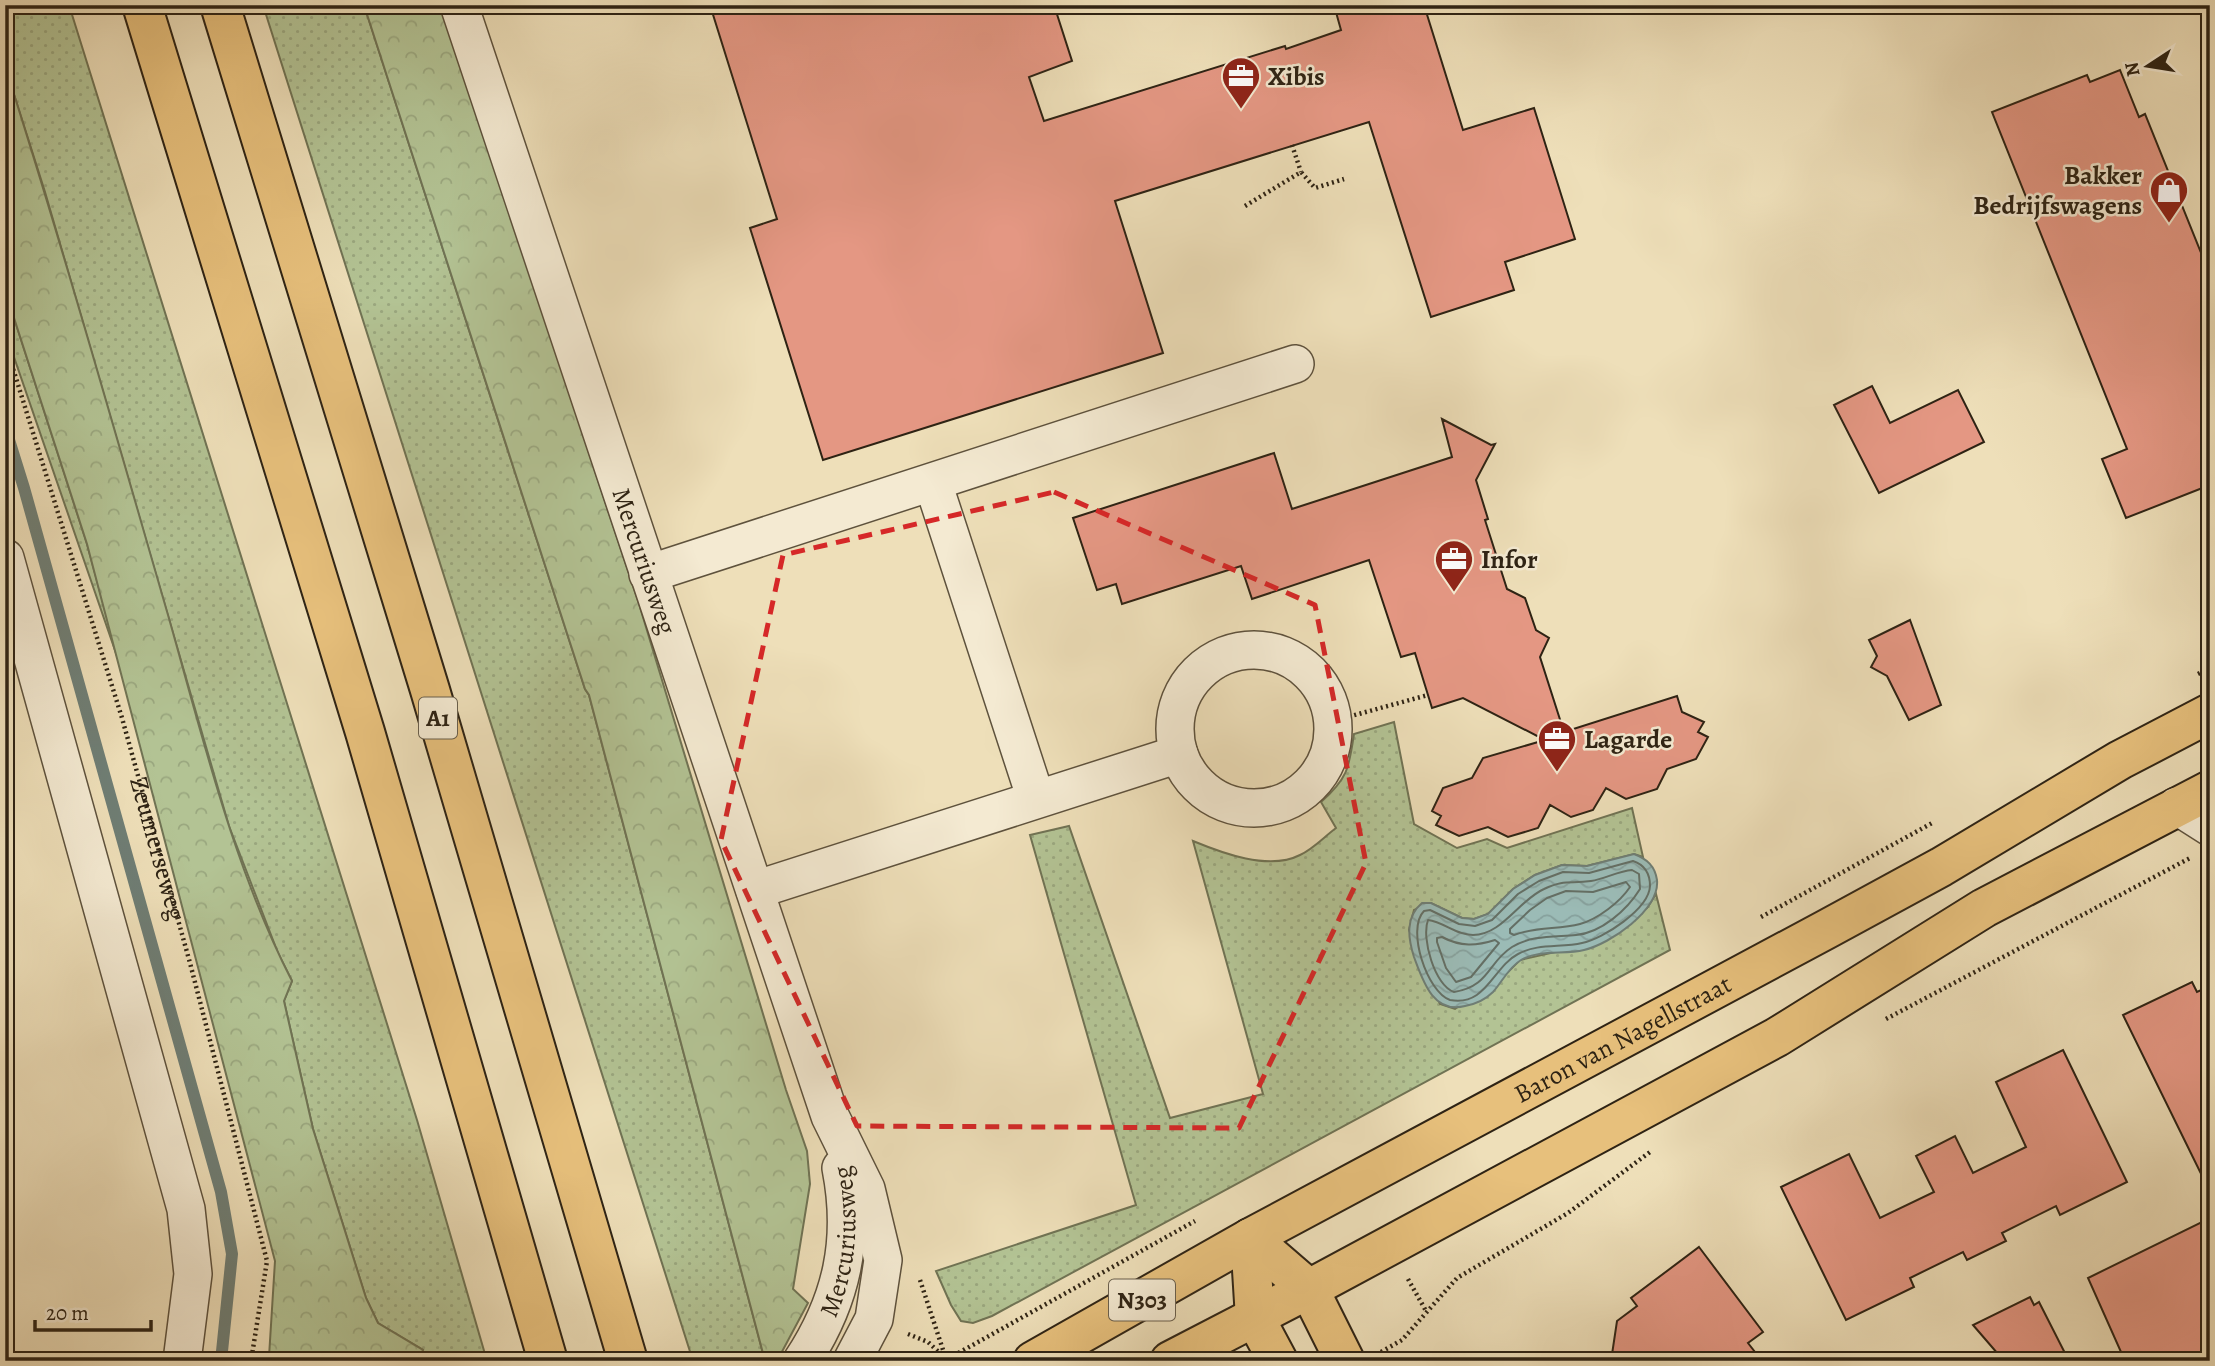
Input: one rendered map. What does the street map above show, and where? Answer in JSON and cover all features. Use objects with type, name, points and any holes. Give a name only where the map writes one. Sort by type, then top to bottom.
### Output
[{"type":"main road","points":[[142,5],[365,732],[548,1361]]},
{"type":"main road","name":"A1","points":[[220,5],[430,690],[628,1361]]},
{"type":"main road","name":"Baron van Nagellstraat","points":[[1033,1361],[1250,1238],[1941,867],[2120,760],[2210,713]]},
{"type":"main road","points":[[1255,1318],[1777,1037],[1984,908],[2193,798]]},
{"type":"main road","points":[[1250,1238],[1309,1289],[1361,1358]]},
{"type":"main road","points":[[1250,1238],[1255,1318],[1278,1361]]},
{"type":"main road","name":"N303","points":[[1170,1361],[1255,1318]]},
{"type":"street","name":"Mercuriusweg","points":[[459,5],[831,1116],[866,1189],[883,1261],[874,1319],[852,1361]]},
{"type":"street","points":[[649,574],[1296,364]]},
{"type":"street","points":[[933,483],[1036,799]]},
{"type":"street","points":[[5,558],[186,1209],[193,1274],[182,1361]]},
{"type":"street","points":[[1265,650],[1290,658],[1312,674],[1327,696],[1333,721],[1332,747],[1322,771],[1305,790],[1283,803],[1258,809],[1232,806],[1209,794],[1191,777],[1179,754],[1174,727],[1179,701],[1193,678],[1213,661],[1238,651],[1265,650]]},
{"type":"street","points":[[755,890],[1179,754]]},
{"type":"street","points":[[2193,798],[2204,841]]},
{"type":"street","name":"Mercuriusweg","points":[[802,1361],[817,1338],[833,1302],[845,1257],[846,1194],[831,1116]]},
{"type":"path","points":[[1292,145],[1301,173],[1315,188],[1344,179]]},
{"type":"path","points":[[1245,206],[1301,173]]},
{"type":"path","name":"Zeumerseweg","points":[[5,343],[125,731],[190,963],[267,1261],[251,1361]]},
{"type":"path","points":[[2198,674],[2210,668]]},
{"type":"path","points":[[1333,721],[1428,695]]},
{"type":"path","points":[[1760,917],[1943,817]]},
{"type":"path","points":[[1883,1020],[2204,841]]},
{"type":"path","points":[[1361,1358],[1402,1340],[1457,1278],[1567,1213],[1658,1146]]},
{"type":"highlighted area","points":[[1054,492],[1315,605],[1366,863],[1239,1128],[857,1126],[721,840],[783,555]]},
{"type":"green space","points":[[5,5],[69,5],[417,1120],[487,1361],[418,1361],[423,1350],[378,1323],[366,1298],[313,1129],[284,1001],[292,981],[278,953],[229,826],[45,192],[5,66]]},
{"type":"green space","points":[[263,5],[364,5],[589,695],[765,1361],[693,1361]]},
{"type":"green space","points":[[364,5],[441,5],[639,604],[786,1090],[807,1151],[810,1184],[793,1289],[808,1303],[777,1361],[765,1361],[589,695]]},
{"type":"green space","points":[[5,66],[88,340],[221,801],[253,893],[292,981],[284,1001],[313,1129],[366,1298],[378,1323],[423,1350],[418,1361],[298,1361],[269,1357],[275,1261],[87,544],[5,290]]},
{"type":"green space","points":[[5,290],[87,544],[119,662],[5,331]]},
{"type":"green space","points":[[1394,722],[1414,824],[1457,848],[1487,839],[1507,848],[1632,808],[1643,857],[1634,854],[1587,866],[1562,865],[1535,875],[1513,889],[1488,914],[1474,919],[1462,918],[1431,903],[1414,910],[1409,930],[1440,1004],[1455,1009],[1507,973],[1520,960],[1555,952],[1647,908],[1656,894],[1670,950],[992,1316],[973,1323],[961,1321],[936,1271],[1136,1205],[1030,835],[1069,826],[1170,1118],[1263,1094],[1193,841],[1231,855],[1260,861],[1288,859],[1305,852],[1336,828],[1321,802],[1346,772],[1354,734]]},
{"type":"water","points":[[1634,854],[1652,867],[1657,880],[1656,891],[1642,914],[1619,933],[1584,950],[1536,954],[1521,960],[1490,995],[1473,1004],[1454,1007],[1445,1005],[1431,993],[1421,976],[1409,935],[1410,921],[1422,903],[1431,903],[1462,918],[1474,919],[1488,914],[1513,889],[1535,875],[1562,865],[1587,866]]},
{"type":"building","points":[[710,5],[1054,5],[1072,61],[1029,77],[1044,121],[1341,30],[1334,5],[1424,5],[1463,130],[1534,108],[1575,239],[1505,262],[1514,290],[1431,317],[1369,122],[1115,201],[1163,353],[823,460],[750,228],[777,219]]},
{"type":"building","points":[[2120,70],[2139,117],[2145,114],[2210,275],[2210,485],[2126,518],[2102,459],[2127,449],[1992,112],[2087,75],[2090,82]]},
{"type":"building","points":[[1872,386],[1890,423],[1958,390],[1984,442],[1879,493],[1834,405]]},
{"type":"building","points":[[1442,419],[1491,445],[1495,444],[1476,480],[1488,519],[1485,520],[1507,589],[1525,598],[1536,630],[1549,638],[1540,657],[1564,732],[1677,696],[1682,712],[1704,722],[1698,732],[1708,737],[1696,759],[1667,769],[1657,789],[1626,799],[1606,788],[1593,810],[1571,817],[1550,805],[1538,828],[1508,837],[1488,827],[1459,836],[1436,825],[1441,816],[1432,811],[1443,788],[1472,778],[1483,758],[1545,740],[1463,698],[1432,708],[1415,653],[1401,657],[1369,560],[1252,599],[1241,566],[1122,604],[1116,584],[1097,590],[1073,518],[1274,453],[1292,509],[1452,457]]},
{"type":"building","points":[[1910,620],[1941,705],[1909,720],[1887,676],[1871,667],[1877,656],[1869,640]]},
{"type":"building","points":[[2192,982],[2197,992],[2210,986],[2210,1192],[2123,1015]]},
{"type":"building","points":[[2063,1050],[2127,1182],[2060,1215],[2056,1206],[2002,1233],[2006,1241],[1967,1260],[1963,1252],[1910,1278],[1914,1287],[1846,1320],[1781,1187],[1849,1154],[1880,1218],[1934,1192],[1916,1156],[1955,1136],[1973,1173],[2026,1147],[1996,1082]]},
{"type":"building","points":[[2210,1218],[2210,1361],[2125,1361],[2088,1278]]},
{"type":"building","points":[[1699,1247],[1763,1332],[1748,1343],[1762,1361],[1611,1361],[1617,1321],[1637,1306],[1631,1298]]},
{"type":"building","points":[[2030,1297],[2034,1305],[2039,1302],[2069,1361],[2004,1361],[1973,1325]]},
{"type":"waterway","points":[[5,427],[221,1192],[232,1254],[221,1361]]},
{"type":"place","name":"Xibis","points":[[1241,110]]},
{"type":"place","name":"Bakker Bedrijfswagens","points":[[2169,224]]},
{"type":"place","name":"Infor","points":[[1454,593]]},
{"type":"place","name":"Lagarde","points":[[1557,773]]}]
